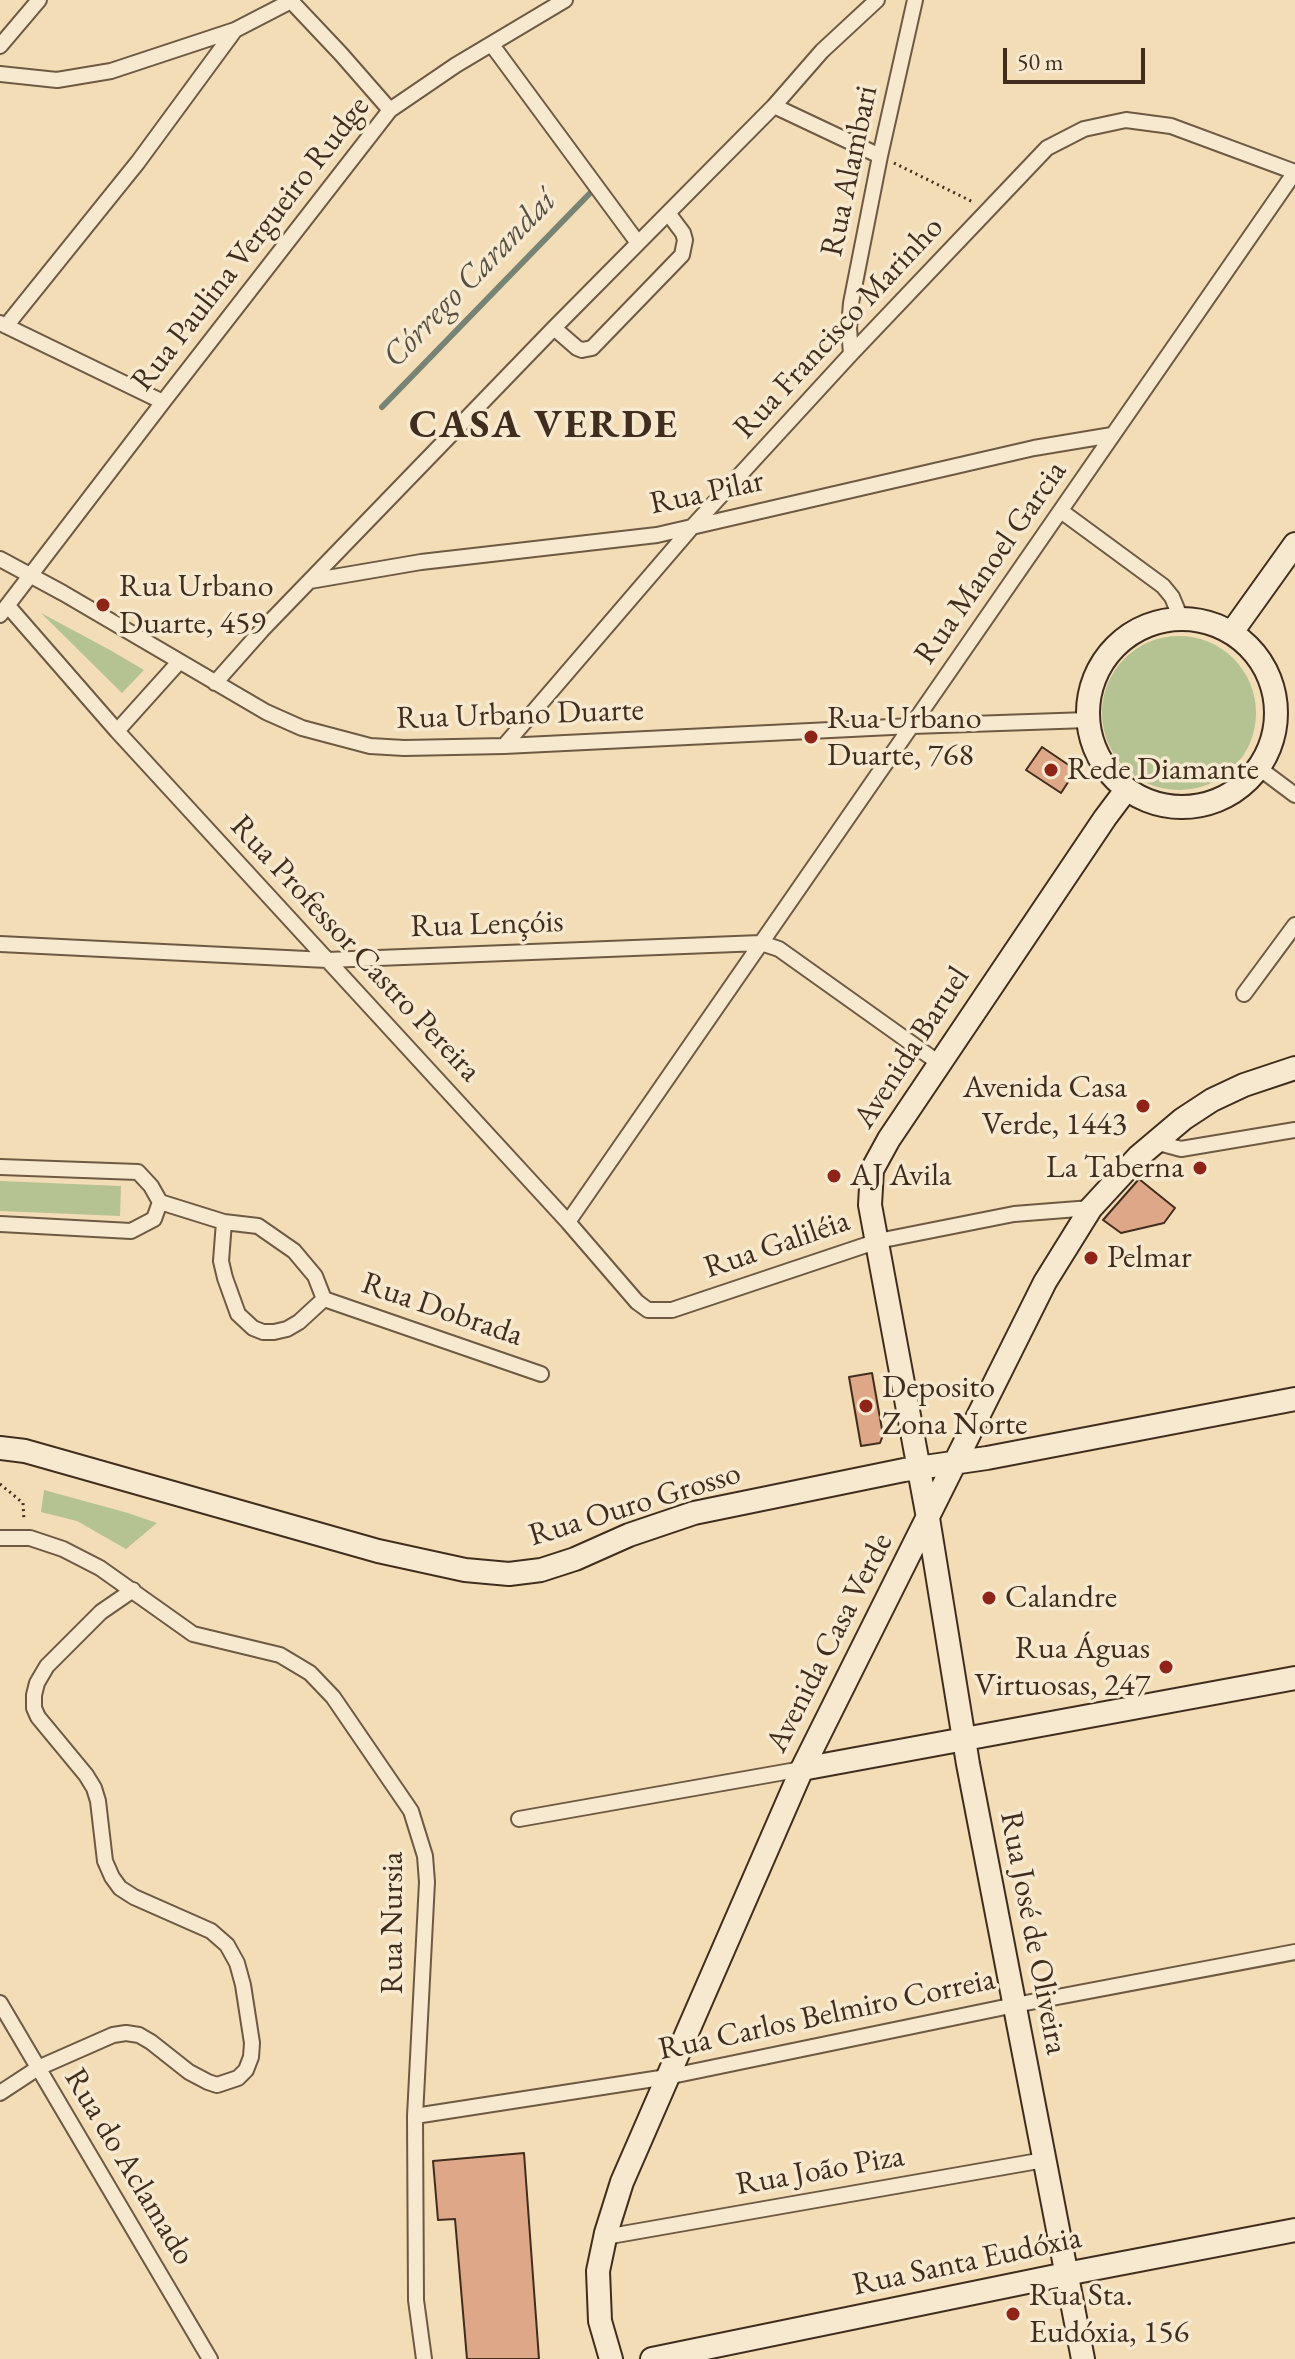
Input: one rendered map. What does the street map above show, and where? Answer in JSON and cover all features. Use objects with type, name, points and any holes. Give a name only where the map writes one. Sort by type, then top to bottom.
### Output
[{"type":"street","points":[[0,46],[39,0]]},
{"type":"street","name":"Rua Paulina Vergueiro Rudge","points":[[4,611],[390,110],[456,65],[565,0]]},
{"type":"street","points":[[215,683],[554,328],[774,106],[822,51],[877,0]]},
{"type":"street","name":"Rua Alambari","points":[[851,354],[851,303],[915,0]]},
{"type":"street","points":[[0,74],[57,80],[85,77],[154,58],[235,30],[292,1],[390,110]]},
{"type":"street","points":[[163,402],[3,324],[138,162],[235,30]]},
{"type":"street","points":[[492,45],[638,243]]},
{"type":"street","points":[[774,106],[880,156]]},
{"type":"street","name":"Rua Francisco Marinho","points":[[504,746],[693,526],[1047,148],[1084,129],[1126,120],[1171,126],[1295,172]]},
{"type":"street","name":"Rua Manoel Garcia","points":[[568,1222],[1295,172]]},
{"type":"street","points":[[554,328],[577,348],[592,348],[682,255],[683,233],[668,213]]},
{"type":"street","name":"Rua Pilar","points":[[310,581],[421,562],[657,535],[1034,448],[1112,435]]},
{"type":"street","points":[[1061,511],[1163,586],[1177,609],[1176,619]]},
{"type":"street","points":[[1232,632],[1295,544]]},
{"type":"street","name":"Rua Urbano Duarte","points":[[0,559],[266,712],[302,728],[370,746],[504,746],[1088,720]]},
{"type":"street","name":"Rua Professor Castro Pereira","points":[[4,611],[568,1222],[637,1302],[648,1310],[672,1310]]},
{"type":"street","points":[[1176,619],[1206,621],[1232,632],[1260,659],[1275,694],[1277,720],[1271,745],[1259,768],[1238,789],[1212,803],[1182,808],[1153,804],[1126,790],[1107,771],[1093,747],[1088,720],[1090,690],[1102,663],[1121,641],[1147,625],[1176,619]]},
{"type":"street","points":[[117,731],[179,662]]},
{"type":"street","points":[[1259,768],[1295,795]]},
{"type":"street","name":"Avenida Baruel","points":[[928,1518],[870,1205],[872,1170],[939,1063],[1126,790]]},
{"type":"street","points":[[1244,994],[1295,925]]},
{"type":"street","name":"Rua Lençóis","points":[[0,944],[327,960],[761,943],[779,949],[939,1063]]},
{"type":"street","name":"Avenida Casa Verde","points":[[611,2359],[600,2321],[598,2271],[622,2182],[802,1769],[1045,1282],[1091,1208],[1155,1142],[1212,1100],[1244,1085],[1295,1068]]},
{"type":"street","points":[[1155,1142],[1181,1149],[1295,1130]]},
{"type":"street","points":[[0,1167],[138,1172],[160,1202],[224,1222],[258,1226],[279,1239],[315,1276],[324,1299],[287,1329],[263,1332],[253,1328],[238,1314],[225,1278],[221,1261],[224,1222]]},
{"type":"street","points":[[0,1224],[131,1231],[154,1219],[160,1202]]},
{"type":"street","name":"Rua Galiléia","points":[[672,1310],[878,1241],[1014,1214],[1091,1208]]},
{"type":"street","name":"Rua Dobrada","points":[[324,1299],[541,1374]]},
{"type":"street","name":"Rua Ouro Grosso","points":[[0,1448],[25,1451],[378,1551],[465,1570],[509,1574],[541,1570],[575,1559],[629,1535],[694,1513],[918,1468],[1295,1399]]},
{"type":"street","name":"Rua José de Oliveira","points":[[928,1518],[964,1741],[1083,2359]]},
{"type":"street","name":"Rua Nursia","points":[[0,1538],[25,1538],[63,1549],[100,1568],[193,1634],[280,1655],[310,1673],[333,1697],[411,1811],[425,1856],[427,1882],[415,2116],[416,2300],[424,2359]]},
{"type":"street","points":[[0,2093],[38,2068],[113,2035],[126,2033],[139,2035],[189,2072],[217,2085],[238,2078],[246,2070],[251,2057],[252,2043],[243,1985],[237,1963],[227,1945],[211,1931],[120,1888],[105,1861],[94,1788],[34,1708],[37,1683],[47,1666],[101,1612],[133,1590]]},
{"type":"street","points":[[519,1819],[964,1741],[1295,1678]]},
{"type":"street","name":"Rua Carlos Belmiro Correia","points":[[415,2116],[667,2077],[1015,2005],[1295,1952]]},
{"type":"street","name":"Rua do Aclamado","points":[[0,2003],[210,2359]]},
{"type":"street","name":"Rua João Piza","points":[[605,2237],[1044,2160]]},
{"type":"street","name":"Rua Santa Eudóxia","points":[[652,2359],[1295,2230]]},
{"type":"path","points":[[880,156],[987,209]]},
{"type":"path","points":[[0,1484],[23,1503],[25,1538]]},
{"type":"green space","points":[[41,613],[110,650],[144,670],[122,693]]},
{"type":"green space","points":[[1179,636],[1209,642],[1234,658],[1250,683],[1256,713],[1250,743],[1234,768],[1209,784],[1179,790],[1149,784],[1124,768],[1108,743],[1102,713],[1108,683],[1124,658],[1149,642]]},
{"type":"green space","points":[[0,1181],[121,1186],[120,1216],[0,1211]]},
{"type":"green space","points":[[44,1490],[157,1523],[126,1549],[77,1521],[41,1512]]},
{"type":"building","name":"Rede Diamante","points":[[1042,747],[1076,770],[1061,793],[1026,770]]},
{"type":"building","points":[[1139,1179],[1175,1208],[1164,1223],[1121,1233],[1103,1220]]},
{"type":"building","name":"Deposito Zona Norte","points":[[872,1373],[883,1435],[880,1443],[861,1446],[849,1377]]},
{"type":"building","points":[[524,2153],[539,2359],[467,2359],[455,2219],[438,2220],[433,2161]]},
{"type":"waterway","name":"Córrego Carandaí","points":[[382,407],[596,187]]},
{"type":"place","name":"Rua Urbano Duarte, 459","points":[[103,605]]},
{"type":"place","name":"Rua Urbano Duarte, 768","points":[[811,737]]},
{"type":"place","name":"Rede Diamante","points":[[1051,770]]},
{"type":"place","name":"Avenida Casa Verde, 1443","points":[[1143,1106]]},
{"type":"place","name":"La Taberna","points":[[1200,1168]]},
{"type":"place","name":"AJ Avila","points":[[834,1176]]},
{"type":"place","name":"Pelmar","points":[[1091,1258]]},
{"type":"place","name":"Deposito Zona Norte","points":[[866,1406]]},
{"type":"place","name":"Calandre","points":[[989,1598]]},
{"type":"place","name":"Rua Águas Virtuosas, 247","points":[[1166,1667]]},
{"type":"place","name":"Rua Sta. Eudóxia, 156","points":[[1013,2314]]},
{"type":"district","name":"CASA VERDE","points":[[544,426]]}]
